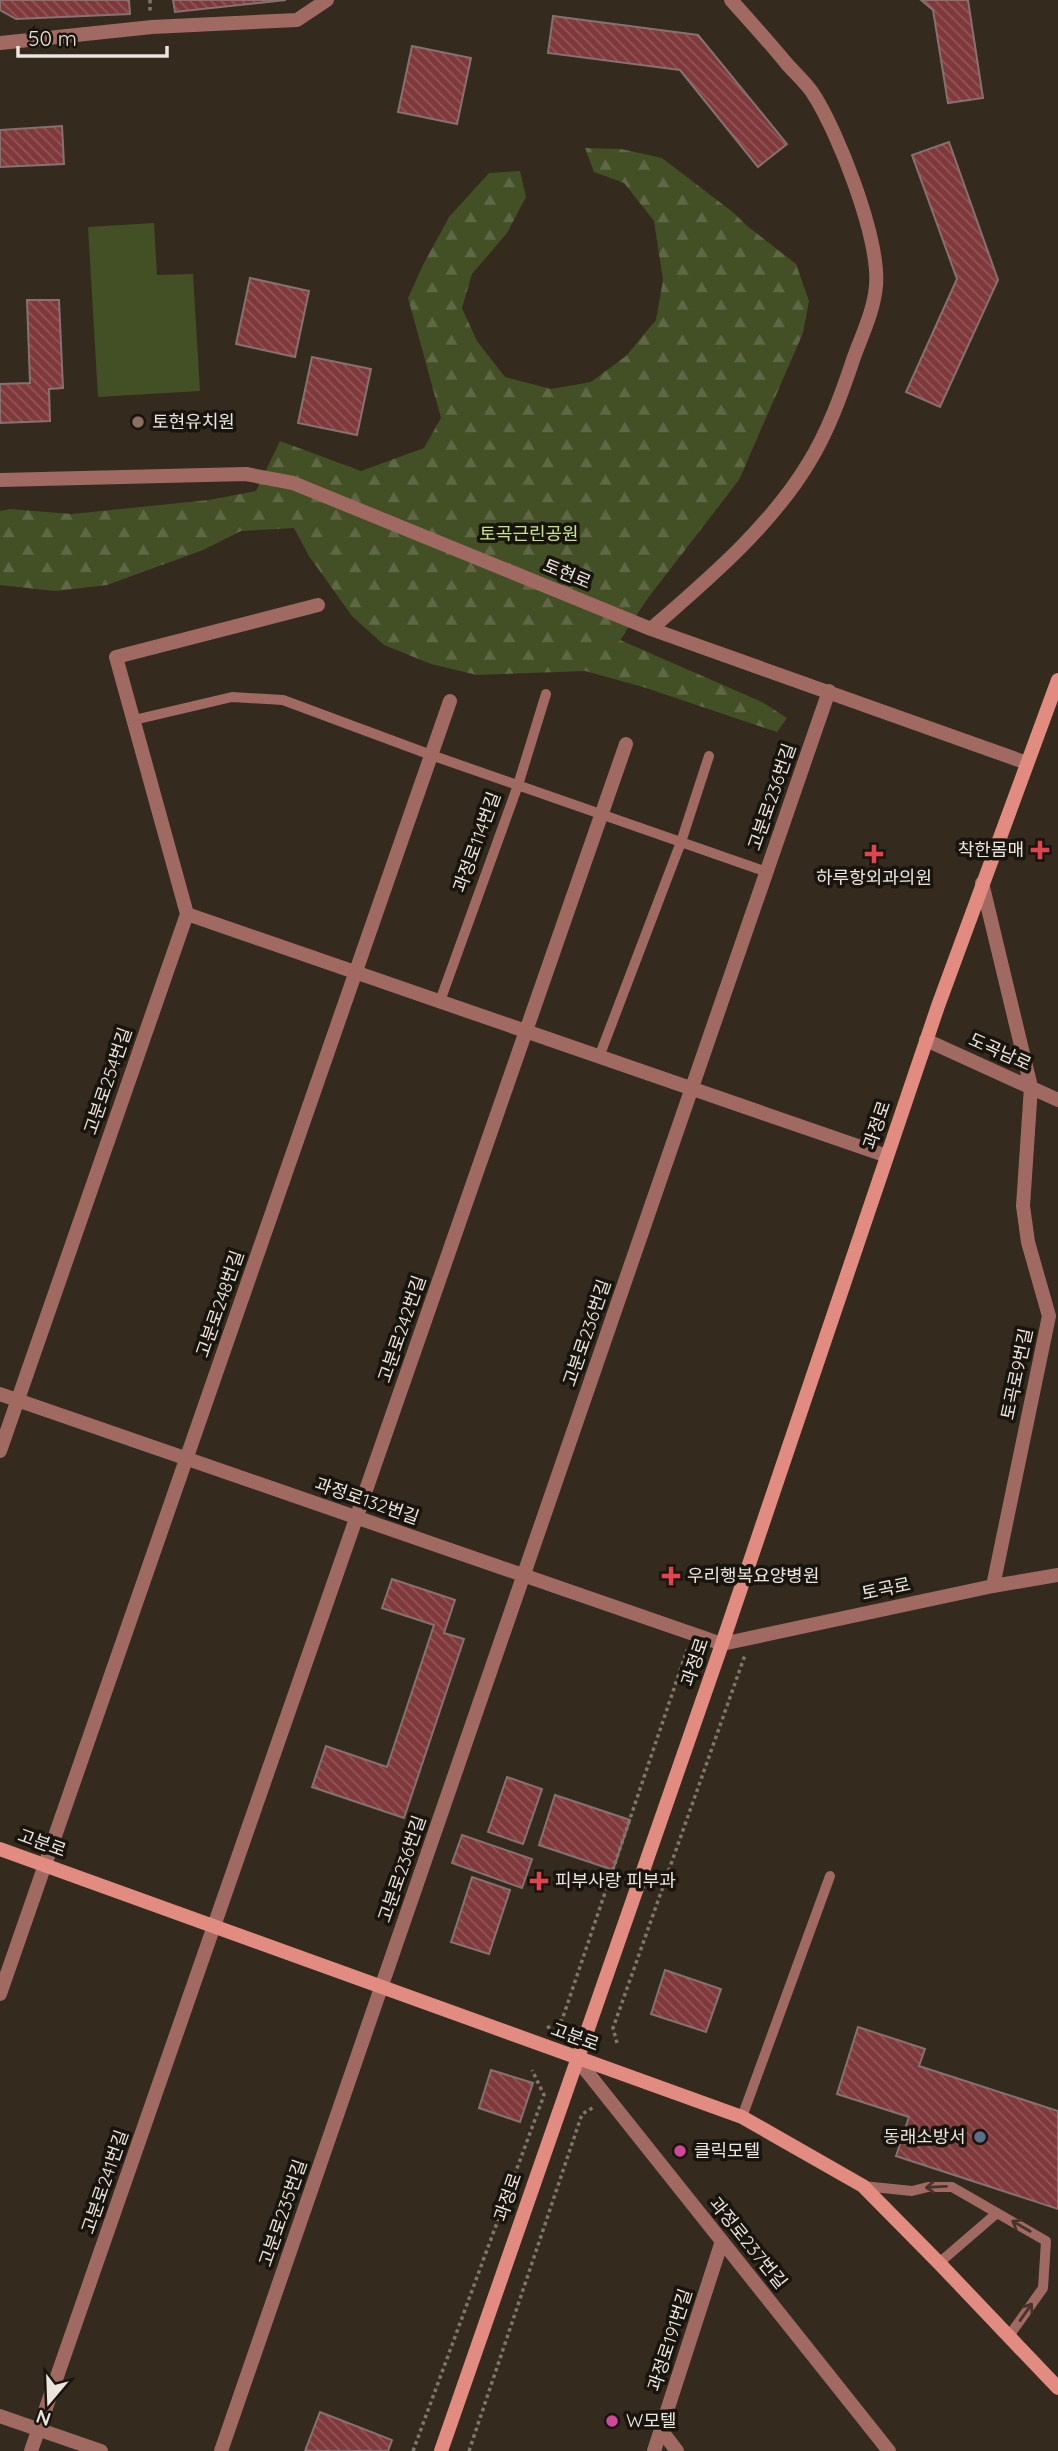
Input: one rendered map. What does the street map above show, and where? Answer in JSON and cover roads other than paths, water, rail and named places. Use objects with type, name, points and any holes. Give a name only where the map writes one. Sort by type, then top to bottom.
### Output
[{"type":"main road","name":"과정로","points":[[441,2451],[722,1644],[926,1040],[1058,680]]},
{"type":"main road","name":"고분로","points":[[0,1849],[742,2117],[863,2186],[1058,2388]]},
{"type":"street","points":[[0,43],[152,27],[297,20],[327,0]]},
{"type":"street","points":[[651,629],[721,568],[784,498],[802,473],[820,442],[846,380],[876,287],[873,247],[868,226],[831,127],[811,91],[731,0]]},
{"type":"street","name":"토현로","points":[[0,480],[246,474],[293,483],[651,629],[1027,763]]},
{"type":"street","points":[[318,605],[116,657],[187,914],[887,1156]]},
{"type":"street","name":"고분로236번길","points":[[381,1987],[829,691]]},
{"type":"street","name":"고분로248번길","points":[[0,1994],[450,701]]},
{"type":"street","name":"고분로242번길","points":[[214,1927],[626,744]]},
{"type":"street","points":[[982,883],[1031,1087]]},
{"type":"street","name":"고분로254번길","points":[[0,1451],[187,914]]},
{"type":"street","name":"도곡남로","points":[[926,1040],[1058,1100]]},
{"type":"street","name":"토곡로9번길","points":[[993,1586],[1049,1316],[1028,1242],[1023,1206],[1031,1087]]},
{"type":"street","name":"과정로132번길","points":[[0,1394],[722,1644]]},
{"type":"street","name":"토곡로","points":[[722,1644],[993,1586],[1058,1575]]},
{"type":"street","name":"고분로241번길","points":[[32,2451],[214,1927]]},
{"type":"street","name":"고분로235번길","points":[[221,2451],[381,1987]]},
{"type":"street","name":"과정로237번길","points":[[576,2058],[889,2451]]},
{"type":"street","name":"과정로191번길","points":[[654,2451],[722,2241]]},
{"type":"street","points":[[0,2416],[101,2451]]},
{"type":"street","points":[[661,2430],[677,2451]]},
{"type":"lane","name":"과정로114번길","points":[[440,1002],[518,785],[546,694]]},
{"type":"lane","points":[[134,720],[232,697],[283,700],[431,755],[767,872]]},
{"type":"lane","points":[[599,1056],[681,842],[709,756]]},
{"type":"lane","points":[[742,2117],[830,1875]]},
{"type":"lane","points":[[863,2186],[912,2191],[928,2187],[952,2187],[1046,2241],[1043,2287],[1009,2336]]},
{"type":"lane","points":[[939,2263],[997,2213]]},
{"type":"place","name":"토현유치원","points":[[138,422]]},
{"type":"place","name":"착한몸매","points":[[1040,850]]},
{"type":"place","name":"하루항외과의원","points":[[874,854]]},
{"type":"place","name":"우리행복요양병원","points":[[671,1576]]},
{"type":"place","name":"피부사랑 피부과","points":[[539,1881]]},
{"type":"place","name":"동래소방서","points":[[980,2137]]},
{"type":"place","name":"클릭모텔","points":[[680,2151]]},
{"type":"place","name":"W모텔","points":[[612,2421]]},
{"type":"park label","name":"토곡근린공원","points":[[529,534]]}]
